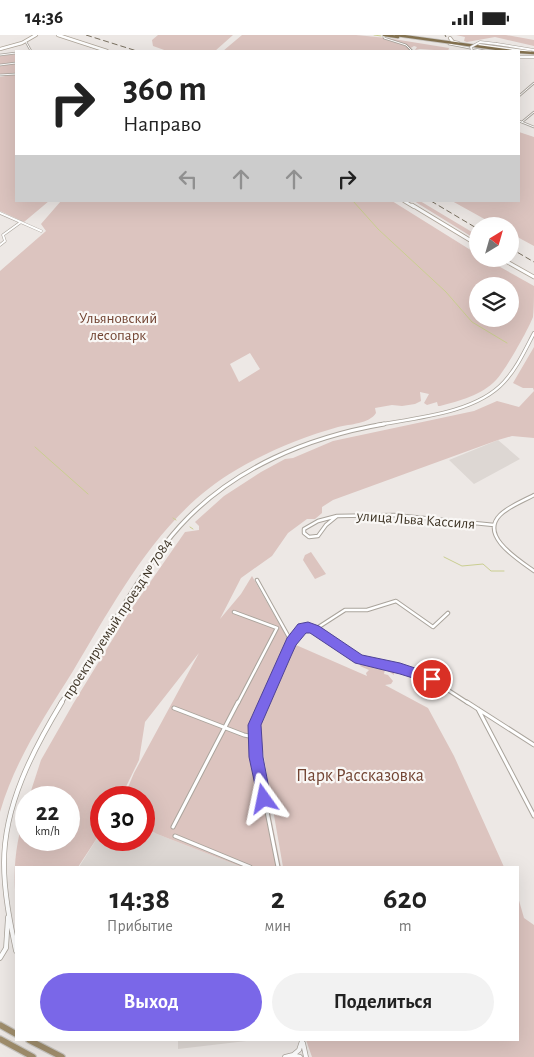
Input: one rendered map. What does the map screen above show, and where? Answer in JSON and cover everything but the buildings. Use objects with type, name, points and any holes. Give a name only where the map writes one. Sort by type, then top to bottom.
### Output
[{"type":"highway","points":[[384,35],[493,50]]},
{"type":"highway","points":[[396,35],[503,50]]},
{"type":"highway","points":[[520,55],[534,54]]},
{"type":"main road","points":[[59,35],[105,50]]},
{"type":"main road","points":[[0,49],[26,42],[34,36]]},
{"type":"main road","points":[[433,41],[445,41],[451,36],[456,42],[508,50]]},
{"type":"main road","points":[[520,52],[534,54]]},
{"type":"main road","points":[[406,202],[469,240]]},
{"type":"main road","points":[[516,267],[534,277]]},
{"type":"main road","points":[[0,1025],[15,1032]]},
{"type":"main road","points":[[0,1039],[33,1057]]},
{"type":"main road","points":[[31,1041],[62,1057]]},
{"type":"street","points":[[384,35],[384,38],[406,45],[411,50]]},
{"type":"street","points":[[445,41],[456,42]]},
{"type":"street","points":[[26,42],[30,50]]},
{"type":"street","points":[[472,50],[471,47],[476,43],[498,44],[520,50]]},
{"type":"street","points":[[449,44],[480,50]]},
{"type":"street","points":[[520,50],[534,54]]},
{"type":"street","points":[[0,55],[15,53]]},
{"type":"street","points":[[0,65],[15,63]]},
{"type":"street","points":[[0,75],[15,74]]},
{"type":"street","points":[[520,95],[534,83]]},
{"type":"street","points":[[534,111],[522,122],[534,127]]},
{"type":"street","points":[[0,213],[41,231]]},
{"type":"street","points":[[0,245],[6,241],[4,235],[21,222]]},
{"type":"street","name":"проектируемый проезд № 7084","points":[[15,946],[8,912],[4,859],[7,832],[14,803],[32,755],[131,594],[156,556],[181,525],[244,474],[283,453],[335,434],[455,409],[484,398],[496,390],[509,376],[534,333]]},
{"type":"street","points":[[534,495],[500,516],[494,525],[495,534],[502,545],[534,571]]},
{"type":"street","name":"улица Льва Кассиля","points":[[338,516],[326,525],[318,536],[309,537],[304,533],[304,529],[311,523],[338,516],[390,515],[494,525]]},
{"type":"street","points":[[257,580],[292,641]]},
{"type":"street","points":[[314,630],[345,610],[367,610],[392,601],[396,601],[433,627],[448,613]]},
{"type":"street","points":[[173,827],[276,628],[234,612]]},
{"type":"street","points":[[278,866],[256,757],[254,725],[292,641],[302,628],[308,627],[314,630],[353,656],[428,677],[534,745]]},
{"type":"street","points":[[174,708],[254,737]]},
{"type":"street","points":[[477,708],[534,816]]},
{"type":"street","points":[[175,836],[248,866]]},
{"type":"street","name":"проектируемый проезд № 7084","points":[[0,958],[6,948],[8,912]]},
{"type":"street","points":[[38,1041],[46,1049]]},
{"type":"street","points":[[285,1057],[293,1055],[299,1050],[302,1041]]},
{"type":"street","points":[[302,1041],[306,1057]]},
{"type":"street","points":[[293,1055],[300,1057]]},
{"type":"shaded area","points":[[498,440],[520,459],[474,484],[449,460]]},
{"type":"shaded area","points":[[155,833],[239,866],[80,866],[90,850],[155,851]]},
{"type":"shaded area","points":[[178,1041],[246,1041],[178,1049]]},
{"type":"green space","points":[[158,35],[233,35],[216,50],[164,50],[153,46],[152,40]]},
{"type":"green space","points":[[242,35],[356,35],[449,48],[448,50],[415,50],[417,47],[414,46],[410,50],[224,50]]},
{"type":"green space","points":[[456,35],[506,35],[534,40],[534,46],[495,37],[467,42],[464,41],[465,37]]},
{"type":"green space","points":[[15,54],[15,202],[48,202],[24,222],[0,211],[0,77],[5,76],[0,76],[0,56]]},
{"type":"green space","points":[[520,132],[534,137],[534,246],[519,238],[519,217],[481,217],[454,202],[520,202]]},
{"type":"green space","name":"Ульяновский лесопарк","points":[[60,202],[394,202],[469,249],[469,267],[500,267],[518,277],[469,277],[469,327],[519,327],[519,278],[534,286],[533,317],[505,368],[496,380],[484,390],[462,400],[440,406],[438,406],[437,402],[427,405],[424,403],[429,394],[420,392],[421,401],[415,404],[375,408],[376,413],[369,419],[312,435],[248,463],[209,488],[185,510],[142,560],[106,615],[22,756],[0,812],[0,271],[46,231],[41,224]],"holes":[[[250,353],[260,369],[239,382],[230,364]]]},
{"type":"green space","points":[[416,202],[422,202],[469,230],[469,235]]},
{"type":"green space","points":[[534,347],[534,391],[533,388],[523,388],[513,383]]},
{"type":"green space","points":[[534,391],[534,438],[512,436],[498,440],[333,500],[322,507],[322,513],[315,519],[307,519],[288,533],[272,556],[241,578],[220,619],[241,594],[252,576],[289,641],[253,727],[281,866],[239,866],[157,834],[155,833],[155,786],[129,786],[199,653],[145,722],[139,760],[126,786],[90,786],[90,849],[79,866],[15,866],[16,851],[80,851],[80,786],[33,786],[41,760],[128,614],[185,532],[199,530],[199,526],[195,522],[224,496],[285,459],[293,458],[333,441],[474,411],[497,401],[519,407]]},
{"type":"green space","points":[[311,552],[326,574],[315,579],[303,560],[305,555]]},
{"type":"green space","name":"Парк Рассказовка","points":[[296,645],[367,676],[366,673],[369,670],[360,666],[362,663],[404,672],[405,675],[394,672],[394,675],[385,669],[384,674],[388,675],[393,681],[391,684],[385,685],[428,708],[454,756],[504,866],[283,866],[258,723],[280,669]]},
{"type":"green space","points":[[519,900],[524,918],[534,925],[534,1057],[312,1057],[306,1041],[519,1041]]},
{"type":"waterway","points":[[374,35],[381,36]]},
{"type":"waterway","points":[[354,202],[378,229],[446,292],[472,322],[507,343]]},
{"type":"waterway","points":[[35,447],[88,494]]},
{"type":"waterway","points":[[444,557],[462,566],[483,564],[491,571],[504,571]]},
{"type":"railway","points":[[86,35],[134,50]]},
{"type":"railway","points":[[433,202],[469,224]]},
{"type":"railway","points":[[519,253],[534,262]]},
{"type":"route","points":[[264,799],[256,757],[254,725],[278,668],[292,641],[302,628],[308,627],[314,630],[359,660],[400,669],[432,679]]}]
